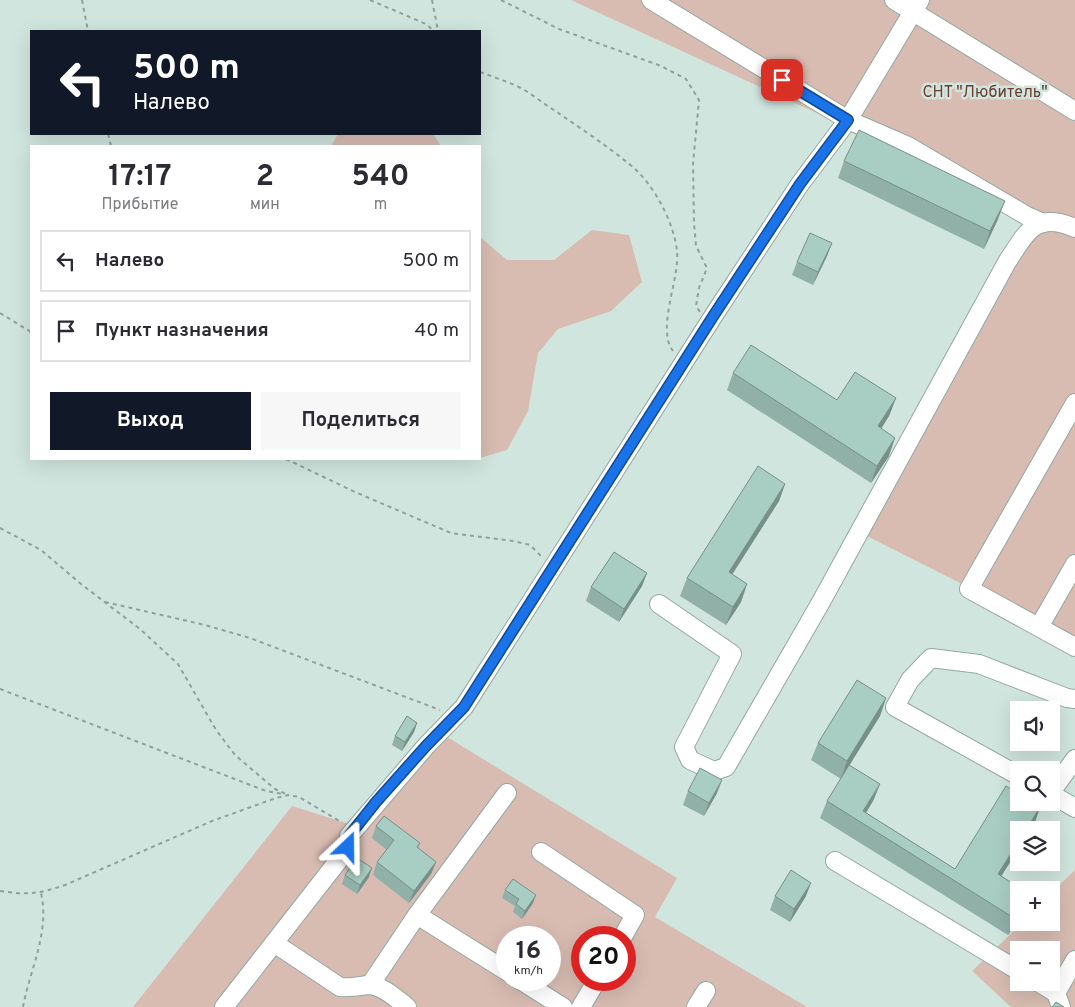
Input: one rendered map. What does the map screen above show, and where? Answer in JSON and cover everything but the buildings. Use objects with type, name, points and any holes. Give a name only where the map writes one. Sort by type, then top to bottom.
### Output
[{"type":"street","points":[[651,0],[848,120],[908,146],[1027,216],[1043,222],[1059,223],[1075,228]]},
{"type":"street","points":[[894,0],[917,6],[1075,111]]},
{"type":"street","points":[[224,1007],[348,847],[351,833],[426,746],[464,707],[708,324],[800,184],[848,120],[917,6]]},
{"type":"street","points":[[660,604],[732,654],[684,747],[690,760],[714,771],[726,767],[821,602],[1007,262],[1029,229],[1043,222]]},
{"type":"street","points":[[1075,403],[969,589],[1075,647]]},
{"type":"street","points":[[1039,627],[1075,564]]},
{"type":"street","points":[[1010,771],[895,707],[910,680],[931,658],[979,664],[1067,698],[1075,699]]},
{"type":"street","points":[[1060,780],[1075,759]]},
{"type":"street","points":[[370,985],[417,915],[507,794]]},
{"type":"street","points":[[1060,799],[1075,808]]},
{"type":"street","points":[[541,852],[635,915],[629,926]]},
{"type":"street","points":[[835,861],[1010,966]]},
{"type":"street","points":[[417,915],[496,964]]},
{"type":"street","points":[[274,943],[340,988],[370,985],[392,994],[407,1007]]},
{"type":"street","points":[[1048,991],[1058,1000],[1075,960]]},
{"type":"street","points":[[538,991],[563,1007]]},
{"type":"street","points":[[580,1007],[590,991]]},
{"type":"street","points":[[696,1007],[706,991]]},
{"type":"path","points":[[82,0],[88,30]]},
{"type":"path","points":[[370,0],[426,24],[435,30]]},
{"type":"path","points":[[432,0],[436,30]]},
{"type":"path","points":[[501,0],[559,29],[661,66],[686,80],[698,100],[698,123],[693,164],[694,223],[696,246],[707,268],[698,288],[696,306],[708,324]]},
{"type":"path","points":[[481,72],[520,88],[568,120],[635,169],[652,189],[669,222],[677,252],[674,293],[666,326],[668,345],[674,354],[685,360]]},
{"type":"path","points":[[0,313],[30,331]]},
{"type":"path","points":[[288,460],[451,533],[530,545],[553,566]]},
{"type":"path","points":[[0,528],[41,550],[102,601],[140,629],[178,664],[216,730],[235,755],[275,789],[288,795]]},
{"type":"path","points":[[102,601],[205,625],[250,638],[456,716]]},
{"type":"path","points":[[0,689],[266,791],[299,796],[351,833]]},
{"type":"path","points":[[0,889],[5,892],[28,895],[41,893],[65,885],[212,821],[288,795]]},
{"type":"path","points":[[23,1007],[44,926],[44,908],[41,893]]},
{"type":"green space","name":"СНТ \"Любитель\"","points":[[571,0],[1075,0],[1075,641],[859,532],[1043,217]]},
{"type":"green space","points":[[337,135],[434,135],[440,145],[332,145]]},
{"type":"green space","points":[[592,230],[629,235],[642,282],[611,311],[558,329],[538,353],[528,411],[507,450],[481,458],[481,238],[507,260],[554,260]]},
{"type":"green space","points":[[439,732],[677,878],[655,917],[807,1007],[133,1007],[292,806],[362,828]]},
{"type":"green space","points":[[1075,870],[1075,1007],[1011,1007],[972,971],[1014,931],[1060,931],[1060,884]]},
{"type":"route","points":[[348,847],[349,836],[376,802],[464,707],[712,318],[800,184],[848,120],[782,80]]}]
